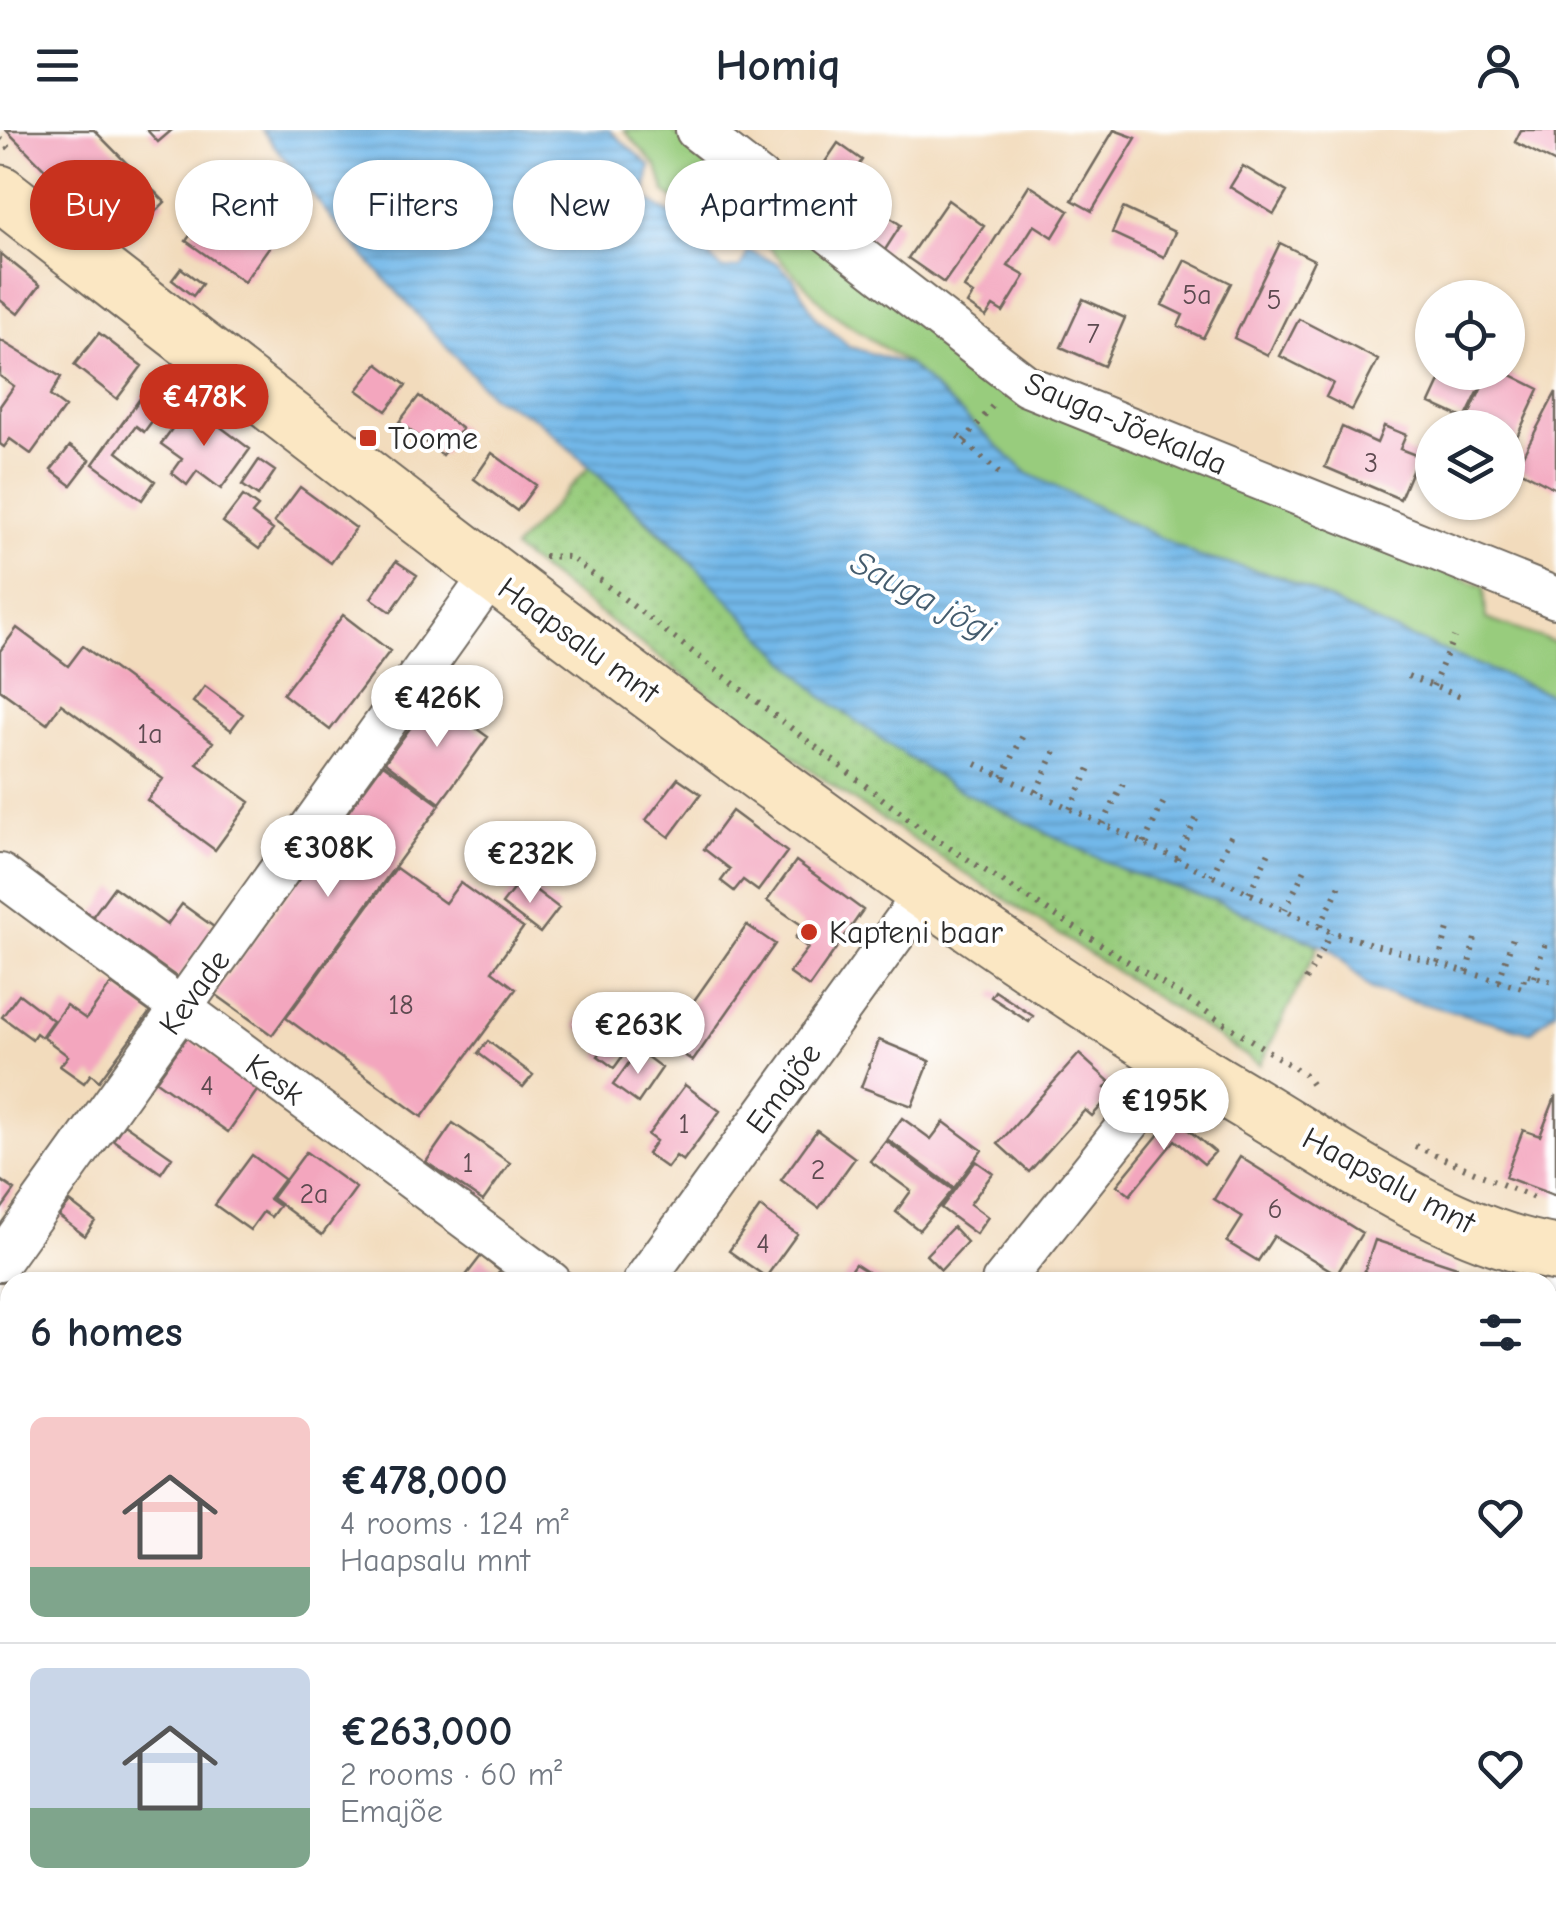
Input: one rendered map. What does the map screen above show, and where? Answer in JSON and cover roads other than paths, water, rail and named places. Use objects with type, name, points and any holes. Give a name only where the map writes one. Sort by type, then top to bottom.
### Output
[{"type":"main road","name":"Haapsalu mnt","points":[[7,173],[514,566],[924,894],[1178,1062],[1438,1211],[1512,1242],[1550,1228]]},
{"type":"street","name":"Sauga-Jõekalda","points":[[696,130],[1027,386],[1556,598]]},
{"type":"street","name":"Kevade","points":[[0,1261],[181,1010],[514,566]]},
{"type":"street","name":"Kesk","points":[[0,874],[537,1272]]},
{"type":"street","name":"Emajõe","points":[[650,1272],[924,894]]},
{"type":"street","points":[[1010,1272],[1178,1062]]},
{"type":"water","name":"Sauga jõgi","points":[[262,130],[609,130],[643,160],[513,160],[513,250],[645,250],[645,198],[665,211],[665,250],[704,250],[723,270],[741,267],[748,251],[776,262],[793,278],[816,318],[850,347],[909,365],[1027,473],[1200,557],[1282,577],[1383,626],[1556,697],[1556,1010],[1531,1032],[1371,990],[1332,950],[1222,903],[1123,870],[950,785],[820,695],[677,547],[537,419],[491,396],[359,250],[493,250],[493,160],[333,160],[333,220],[313,195],[313,160],[286,160]]},
{"type":"water","points":[[645,162],[650,166],[645,198]]},
{"type":"place","name":"Toome","points":[[368,438]]},
{"type":"place","name":"Kapteni baar","points":[[809,932]]}]
